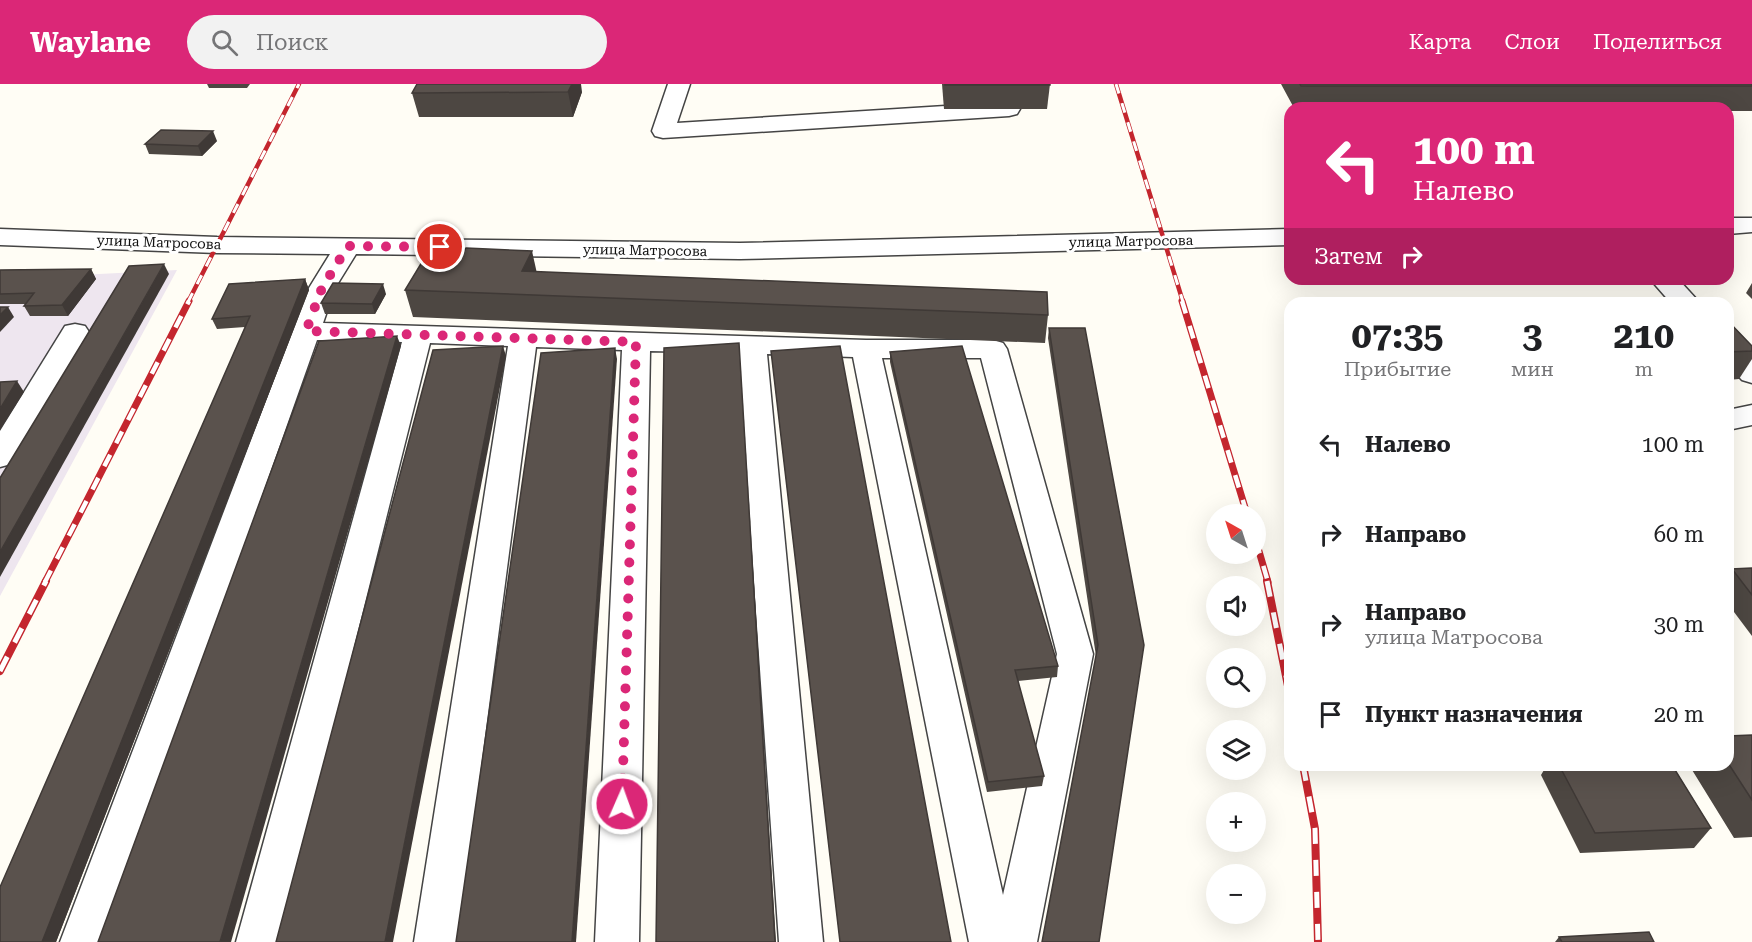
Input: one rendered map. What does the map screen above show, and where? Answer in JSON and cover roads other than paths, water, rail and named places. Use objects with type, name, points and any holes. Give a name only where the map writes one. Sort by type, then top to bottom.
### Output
[{"type":"street","points":[[679,84],[663,130],[1009,109]]},
{"type":"street","points":[[1734,226],[1752,225]]},
{"type":"street","name":"улица Матросова","points":[[3,241],[740,251],[1284,237]]},
{"type":"street","points":[[82,942],[322,288],[348,246]]},
{"type":"street","points":[[1669,285],[1680,297]]},
{"type":"street","points":[[306,331],[752,346],[993,350],[1075,654],[1015,942]]},
{"type":"street","points":[[0,457],[75,332]]},
{"type":"street","points":[[258,942],[418,334]]},
{"type":"street","points":[[436,942],[523,338]]},
{"type":"street","points":[[617,942],[636,342]]},
{"type":"street","points":[[752,346],[801,942]]},
{"type":"street","points":[[866,349],[992,942]]},
{"type":"street","points":[[1734,354],[1752,374]]},
{"type":"street","points":[[11,384],[44,383]]},
{"type":"street","points":[[1734,419],[1752,415]]},
{"type":"railway","points":[[188,302],[299,84]]},
{"type":"railway","points":[[1116,84],[1183,302]]},
{"type":"railway","points":[[45,582],[189,301]]},
{"type":"railway","points":[[1182,301],[1244,504]]},
{"type":"railway","points":[[1263,564],[1268,582]]},
{"type":"railway","points":[[0,671],[46,581]]},
{"type":"railway","points":[[1267,581],[1284,666]]},
{"type":"railway","points":[[1304,771],[1315,829],[1318,942]]}]
